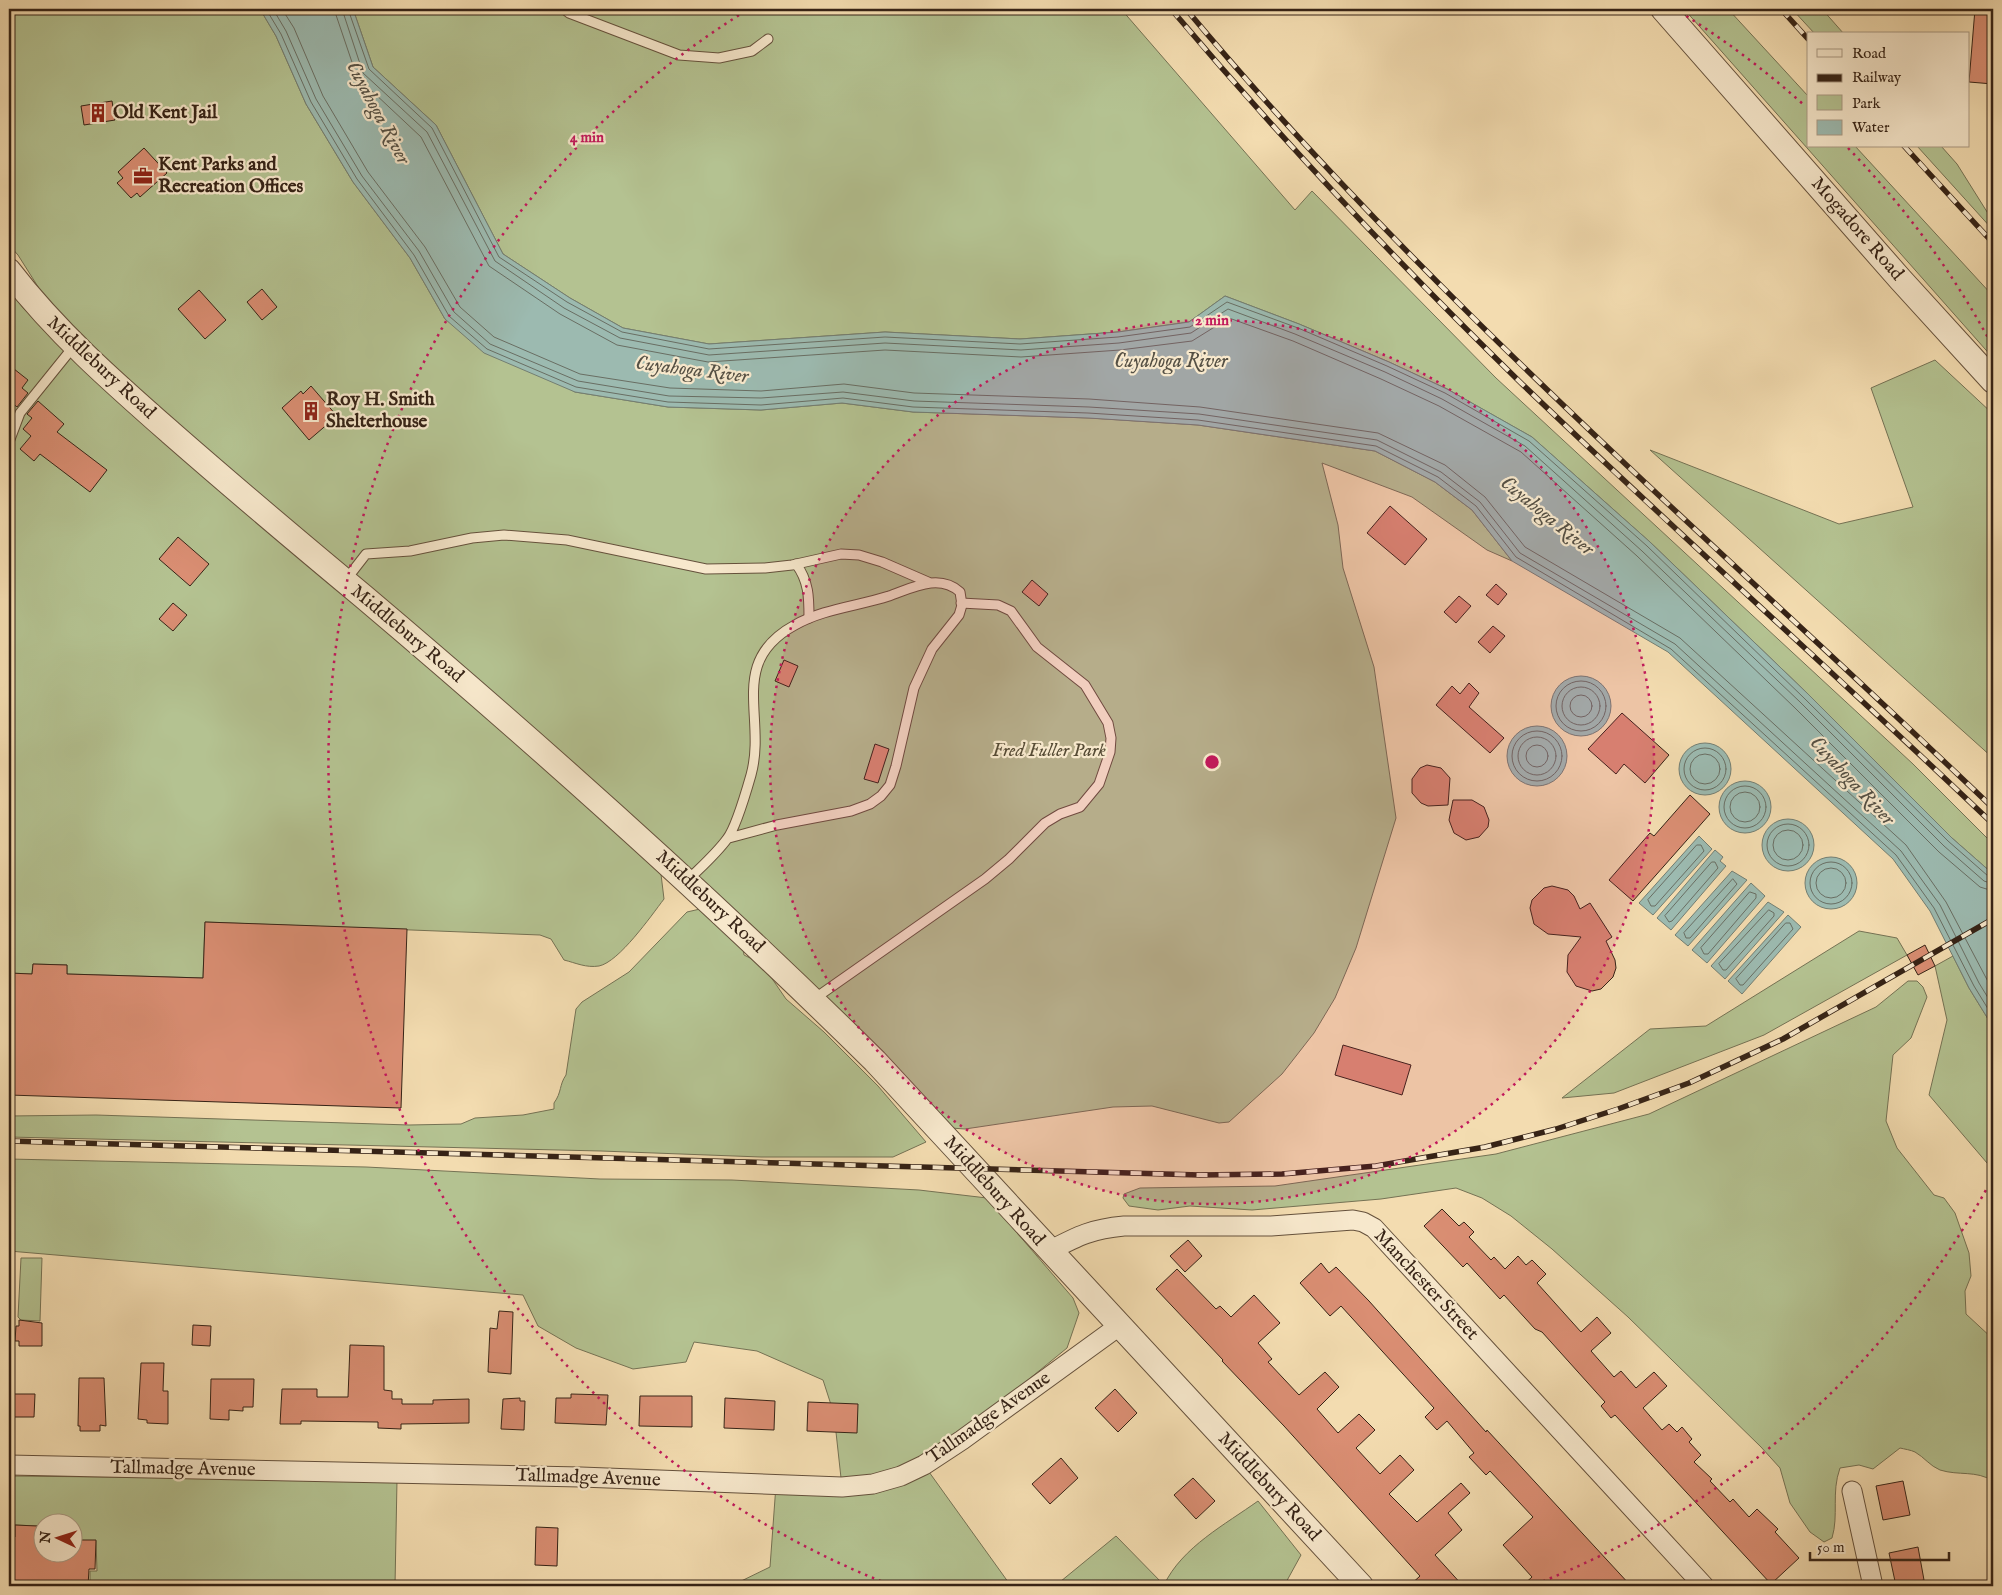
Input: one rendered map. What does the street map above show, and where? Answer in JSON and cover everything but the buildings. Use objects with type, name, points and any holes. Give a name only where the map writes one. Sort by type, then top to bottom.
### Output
[{"type":"street","name":"Mogadore Road","points":[[1663,9],[1900,279],[1993,381]]},
{"type":"street","name":"Middlebury Road","points":[[9,271],[74,346],[247,500],[524,735],[688,880],[813,1000],[875,1061],[1361,1586]]},
{"type":"street","name":"Manchester Street","points":[[1049,1251],[1081,1234],[1101,1228],[1124,1226],[1271,1226],[1353,1220],[1363,1222],[1382,1236],[1704,1586]]},
{"type":"street","name":"Tallmadge Avenue","points":[[9,1465],[581,1477],[842,1487],[873,1484],[901,1476],[932,1460],[1119,1326]]},
{"type":"street","points":[[1852,1491],[1873,1586]]},
{"type":"lane","points":[[564,9],[679,55],[719,58],[752,51],[768,40]]},
{"type":"lane","points":[[9,442],[20,413],[74,346]]},
{"type":"lane","points":[[344,581],[366,554],[410,551],[472,538],[504,535],[567,540],[706,569],[765,568],[796,564],[842,554],[859,555],[882,562],[928,582]]},
{"type":"lane","points":[[796,564],[806,580],[809,596],[809,618]]},
{"type":"lane","points":[[688,880],[729,838],[751,775],[755,756],[756,732],[752,685],[755,670],[769,646],[794,625],[809,618],[864,604],[928,582],[938,582],[955,588],[960,592],[959,616],[932,649],[917,681],[892,779],[881,796],[870,804],[851,811],[777,825],[729,838]]},
{"type":"lane","points":[[813,1000],[985,879],[1045,823],[1060,814],[1080,807],[1099,784],[1105,769],[1111,738],[1108,723],[1085,685],[1037,647],[1011,611],[998,605],[961,603]]},
{"type":"green space","name":"Fred Fuller Park","points":[[9,9],[260,9],[276,36],[306,104],[353,182],[410,258],[445,319],[575,392],[668,407],[761,410],[842,403],[913,412],[1090,418],[1198,425],[1375,451],[1435,482],[1472,510],[1512,561],[1487,550],[1412,497],[1322,463],[1338,525],[1343,568],[1374,667],[1396,818],[1356,948],[1335,998],[1314,1033],[1282,1074],[1229,1122],[1219,1123],[1152,1106],[1113,1107],[965,1129],[951,1128],[138,391],[52,309],[18,255],[9,245]]},
{"type":"green space","points":[[353,9],[1121,9],[1295,210],[1312,191],[1496,378],[1913,764],[1993,844],[1993,874],[1952,838],[1808,694],[1650,542],[1532,437],[1447,389],[1299,324],[1225,296],[1189,322],[1118,332],[1020,339],[885,332],[709,344],[623,328],[570,298],[503,254],[436,125],[373,67]]},
{"type":"green space","points":[[1684,9],[1728,9],[1807,95],[1807,148]]},
{"type":"green space","points":[[1792,9],[1822,9],[1842,32],[1813,32]]},
{"type":"green space","points":[[1807,148],[1857,148],[1993,296],[1993,358]]},
{"type":"green space","points":[[1919,148],[1943,148],[1957,164],[1989,215],[1993,217],[1993,230]]},
{"type":"green space","points":[[9,290],[24,309],[82,368],[660,866],[664,899],[625,948],[607,963],[599,966],[590,966],[564,960],[551,939],[540,935],[205,922],[203,978],[67,974],[67,965],[33,964],[32,974],[9,973]]},
{"type":"green space","points":[[1935,360],[1993,414],[1993,758],[1650,450],[1839,524],[1913,507],[1871,388]]},
{"type":"green space","points":[[700,909],[743,949],[744,955],[762,964],[786,999],[824,1032],[878,1086],[926,1142],[893,1157],[761,1157],[601,1151],[9,1137],[9,1116],[96,1115],[409,1125],[461,1124],[475,1118],[523,1115],[554,1109],[554,1103],[566,1075],[576,1009],[582,1002],[629,972],[687,912]]},
{"type":"green space","points":[[1859,931],[1897,938],[1907,955],[1764,1035],[1614,1093],[1562,1098],[1650,1029],[1706,1026]]},
{"type":"green space","points":[[1953,956],[1969,988],[1993,1027],[1993,1170],[1929,1095],[1947,1020],[1935,966]]},
{"type":"green space","points":[[1908,981],[1917,981],[1923,987],[1927,997],[1911,1038],[1893,1055],[1886,1121],[1897,1148],[1934,1195],[1944,1198],[1955,1213],[1969,1253],[1971,1276],[1965,1291],[1966,1314],[1993,1339],[1993,1481],[1980,1475],[1940,1470],[1915,1452],[1900,1448],[1873,1469],[1859,1465],[1840,1468],[1836,1486],[1834,1529],[1832,1538],[1824,1542],[1810,1532],[1790,1503],[1780,1468],[1761,1447],[1628,1317],[1552,1249],[1511,1216],[1482,1198],[1456,1188],[1381,1199],[1252,1210],[1190,1206],[1158,1210],[1129,1206],[1123,1198],[1124,1194],[1140,1188],[1275,1186],[1496,1154],[1649,1114],[1876,1007]]},
{"type":"green space","points":[[9,1159],[366,1167],[600,1179],[732,1180],[919,1190],[987,1198],[1073,1298],[1079,1313],[1067,1348],[924,1465],[1011,1586],[731,1586],[770,1567],[776,1485],[842,1487],[834,1414],[823,1380],[757,1351],[694,1342],[686,1362],[633,1369],[576,1348],[538,1326],[523,1295],[9,1251]]},
{"type":"green space","points":[[21,1258],[42,1258],[40,1321],[21,1320],[18,1317]]},
{"type":"green space","points":[[9,1476],[397,1480],[395,1586],[90,1586],[90,1571],[97,1571],[96,1541],[82,1540],[82,1512],[32,1512],[32,1526],[15,1525],[15,1537],[9,1537]]},
{"type":"green space","points":[[1258,1501],[1301,1555],[1284,1586],[1055,1586],[1116,1536],[1164,1585],[1172,1571],[1193,1548]]},
{"type":"water","name":"Cuyahoga River","points":[[260,9],[353,9],[373,67],[436,125],[503,254],[570,298],[623,328],[709,344],[885,332],[1020,339],[1118,332],[1189,322],[1225,296],[1299,324],[1389,362],[1447,389],[1532,437],[1650,542],[1808,694],[1952,838],[1993,874],[1993,1027],[1969,988],[1930,911],[1893,859],[1668,652],[1512,561],[1472,510],[1435,482],[1375,451],[1198,425],[1088,418],[913,412],[842,403],[761,410],[668,407],[575,392],[484,353],[445,319],[410,258],[353,182],[306,104],[276,36]]},
{"type":"water","points":[[1581,676],[1598,681],[1606,689],[1611,706],[1606,723],[1598,731],[1581,736],[1564,731],[1556,723],[1551,706],[1556,689],[1564,681]]},
{"type":"water","points":[[1537,726],[1554,731],[1562,739],[1567,756],[1562,773],[1554,781],[1537,786],[1520,781],[1512,773],[1507,756],[1512,739],[1520,731]]},
{"type":"water","points":[[1705,743],[1719,747],[1727,755],[1731,769],[1727,783],[1719,791],[1705,795],[1691,791],[1683,783],[1679,769],[1683,755],[1691,747]]},
{"type":"water","points":[[1745,781],[1759,785],[1767,793],[1771,807],[1767,821],[1759,829],[1745,833],[1731,829],[1723,821],[1719,807],[1723,793],[1731,785]]},
{"type":"water","points":[[1788,819],[1798,821],[1806,827],[1812,835],[1814,845],[1812,855],[1806,863],[1798,869],[1788,871],[1778,869],[1770,863],[1764,855],[1762,845],[1764,835],[1770,827],[1778,821]]},
{"type":"water","points":[[1699,836],[1712,849],[1653,915],[1639,903]]},
{"type":"water","points":[[1715,850],[1723,857],[1720,861],[1726,866],[1671,930],[1657,918]]},
{"type":"water","points":[[1831,857],[1841,859],[1849,865],[1855,873],[1857,883],[1855,893],[1849,901],[1841,907],[1831,909],[1821,907],[1813,901],[1807,893],[1805,883],[1807,873],[1813,865],[1821,859]]},
{"type":"water","points":[[1732,871],[1747,880],[1688,946],[1675,935]]},
{"type":"water","points":[[1751,883],[1765,896],[1707,963],[1692,950]]},
{"type":"water","points":[[1768,902],[1784,912],[1725,979],[1711,966]]},
{"type":"water","points":[[1788,915],[1801,927],[1742,994],[1728,981]]},
{"type":"railway","points":[[1171,9],[1298,153],[1475,338],[1579,439],[1993,824]]},
{"type":"railway","points":[[1186,9],[1279,116],[1376,220],[1476,321],[1993,808]]},
{"type":"railway","points":[[1781,9],[1807,38]]},
{"type":"railway","points":[[1906,148],[1993,243]]},
{"type":"railway","points":[[9,1141],[1200,1175],[1282,1174],[1376,1166],[1485,1147],[1556,1129],[1689,1083],[1783,1039],[1993,919]]},
{"type":"place","name":"Old Kent Jail","points":[[98,113]]},
{"type":"place","name":"Kent Parks and Recreation Offices","points":[[143,176]]},
{"type":"place","name":"Roy H. Smith Shelterhouse","points":[[311,411]]}]
